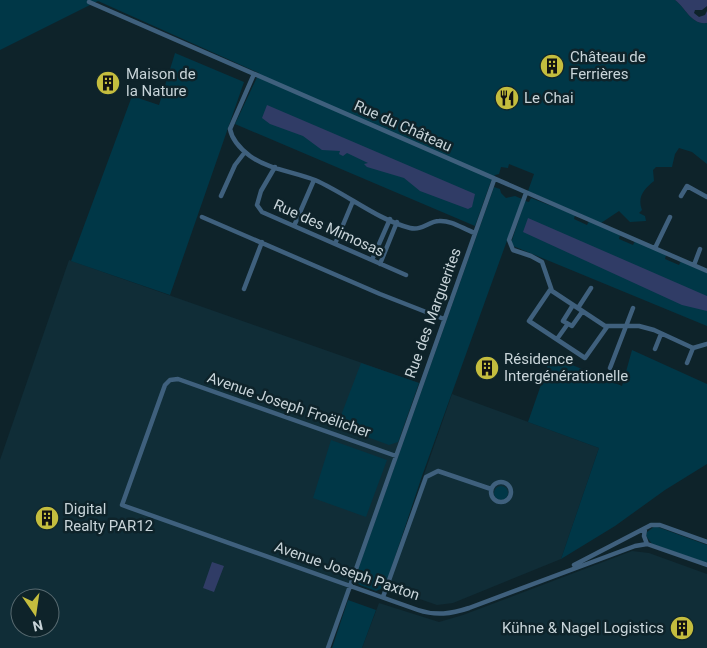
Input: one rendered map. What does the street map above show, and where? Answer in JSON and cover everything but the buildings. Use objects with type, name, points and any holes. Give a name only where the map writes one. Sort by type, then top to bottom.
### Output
[{"type":"street","name":"Rue du Château","points":[[89,2],[494,180],[707,271]]},
{"type":"street","points":[[254,74],[230,129],[234,138],[250,156],[275,167],[314,180],[397,222],[417,228],[436,220],[444,221],[475,233]]},
{"type":"street","points":[[221,196],[235,165],[245,152]]},
{"type":"street","name":"Rue des Mimosas","points":[[275,167],[261,191],[258,207],[262,212],[406,275]]},
{"type":"street","points":[[294,226],[314,180]]},
{"type":"street","name":"Rue des Marguerites","points":[[396,456],[494,180]]},
{"type":"street","points":[[681,196],[686,186],[707,197]]},
{"type":"street","points":[[526,193],[509,240],[509,245],[514,253],[531,256],[542,262],[550,290],[607,327],[628,325],[661,334],[693,348],[707,344]]},
{"type":"street","points":[[335,244],[354,201]]},
{"type":"street","points":[[202,217],[380,294],[444,318]]},
{"type":"street","points":[[655,248],[670,218]]},
{"type":"street","points":[[372,260],[390,219]]},
{"type":"street","points":[[380,264],[397,222]]},
{"type":"street","points":[[244,289],[262,242]]},
{"type":"street","points":[[694,265],[700,249]]},
{"type":"street","points":[[573,305],[563,320],[567,325],[572,326],[591,288]]},
{"type":"street","points":[[550,290],[529,321],[585,358],[607,327]]},
{"type":"street","points":[[610,368],[628,325],[632,308]]},
{"type":"street","points":[[558,340],[567,325]]},
{"type":"street","points":[[655,349],[661,334]]},
{"type":"street","points":[[687,363],[693,348]]},
{"type":"street","name":"Avenue Joseph Froëlicher","points":[[122,505],[164,385],[174,379],[396,456]]},
{"type":"street","points":[[328,648],[396,456]]},
{"type":"street","points":[[383,597],[424,482],[429,473],[438,471],[491,489]]},
{"type":"street","points":[[505,483],[510,488],[511,496],[506,502],[496,502],[492,496],[491,489],[495,484],[505,483]]},
{"type":"street","name":"Avenue Joseph Paxton","points":[[122,505],[424,612],[452,613],[564,571],[635,546],[647,544]]},
{"type":"street","name":"Avenue Joseph Paxton","points":[[564,571],[651,525],[660,525],[707,542]]},
{"type":"street","points":[[645,529],[644,536],[647,544],[707,565]]},
{"type":"shaded area","points":[[0,0],[675,0],[693,19],[701,23],[707,23],[707,164],[692,152],[679,148],[675,154],[672,167],[656,167],[653,170],[654,181],[644,190],[640,201],[642,210],[639,213],[645,216],[646,221],[630,222],[619,211],[601,223],[528,191],[534,174],[509,164],[508,168],[501,167],[499,174],[495,175],[491,181],[475,226],[235,124],[259,73],[98,1],[0,50]]},
{"type":"shaded area","points":[[675,0],[707,0],[707,6],[702,10],[695,10],[694,13],[699,17],[705,15],[707,11],[707,23],[701,23],[693,19]]},
{"type":"shaded area","points":[[175,53],[244,82],[170,295],[71,261],[132,96],[159,105]]},
{"type":"shaded area","points":[[267,105],[475,194],[472,207],[468,209],[420,191],[404,178],[367,167],[364,164],[368,163],[347,153],[343,156],[339,154],[340,151],[322,150],[303,136],[270,124],[262,118]]},
{"type":"shaded area","points":[[494,187],[500,189],[506,198],[515,196],[522,199],[422,476],[385,587],[376,591],[360,585],[356,581],[356,575]]},
{"type":"shaded area","points":[[531,198],[575,215],[574,219],[587,225],[589,221],[620,235],[619,239],[633,245],[635,241],[666,255],[665,259],[679,265],[681,261],[707,273],[707,326],[513,246],[511,243],[525,201],[529,202]]},
{"type":"shaded area","points":[[528,218],[707,296],[707,311],[682,305],[523,232]]},
{"type":"shaded area","points":[[69,260],[419,383],[328,648],[0,648],[0,460]]},
{"type":"shaded area","points":[[632,350],[707,384],[707,464],[665,490],[615,526],[561,559],[599,448],[528,422],[551,356],[622,386]]},
{"type":"shaded area","points":[[361,363],[419,383],[398,442],[389,445],[337,426]]},
{"type":"shaded area","points":[[452,394],[599,448],[561,559],[453,603],[437,605],[385,587]]},
{"type":"shaded area","points":[[331,440],[387,460],[366,517],[313,498]]},
{"type":"shaded area","points":[[498,486],[504,486],[508,493],[504,500],[498,500],[494,496],[494,490]]},
{"type":"shaded area","points":[[655,526],[707,545],[707,563],[652,544],[646,536],[647,532]]},
{"type":"shaded area","points":[[632,551],[649,553],[707,574],[707,648],[362,648],[379,603],[439,622],[463,615]]},
{"type":"shaded area","points":[[212,562],[224,566],[214,592],[203,588]]},
{"type":"shaded area","points":[[348,600],[376,610],[362,648],[332,648]]},
{"type":"place","name":"Château de Ferrières","points":[[552,66]]},
{"type":"place","name":"Maison de la Nature","points":[[108,83]]},
{"type":"place","name":"Le Chai","points":[[507,98]]},
{"type":"place","name":"Résidence Intergénérationelle","points":[[487,368]]},
{"type":"place","name":"Digital Realty PAR12","points":[[47,518]]},
{"type":"place","name":"Kühne & Nagel Logistics","points":[[682,628]]}]
